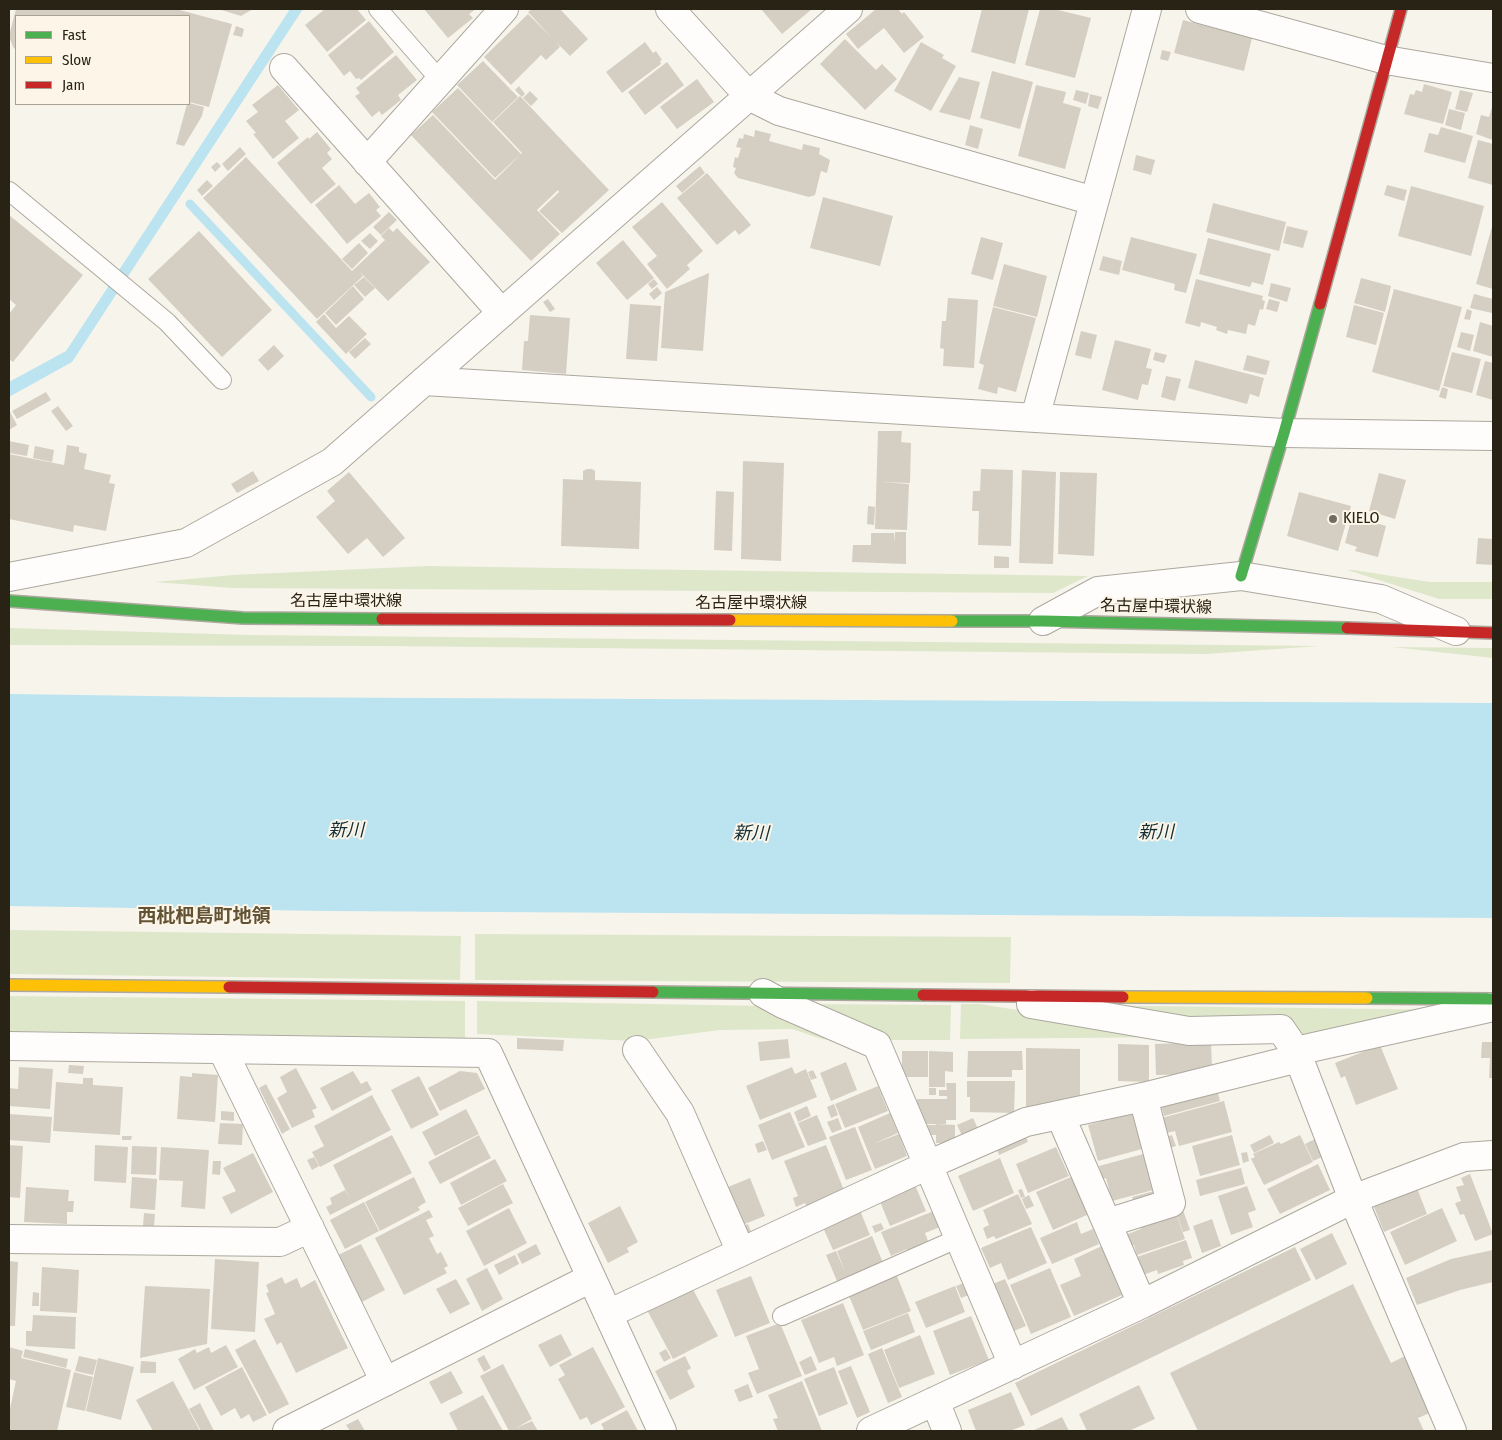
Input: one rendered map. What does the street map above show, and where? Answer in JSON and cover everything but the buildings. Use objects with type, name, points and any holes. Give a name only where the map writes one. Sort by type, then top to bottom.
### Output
[{"type":"street","points":[[367,162],[504,9]]},
{"type":"street","points":[[670,9],[749,96],[779,111],[1094,201]]},
{"type":"street","points":[[9,577],[186,543],[332,462],[848,9]]},
{"type":"street","points":[[1035,418],[1147,9]]},
{"type":"street","points":[[1200,9],[1386,60],[1493,78]]},
{"type":"street","points":[[1241,576],[1284,433],[1401,9]]},
{"type":"street","points":[[284,68],[502,312]]},
{"type":"street","points":[[424,381],[1284,433],[1493,436]]},
{"type":"street","points":[[1042,621],[1098,590],[1241,576],[1381,599],[1460,633]]},
{"type":"street","name":"名古屋中環状線","points":[[9,601],[243,618],[1042,621],[1493,633]]},
{"type":"street","points":[[9,985],[983,996],[1493,999]]},
{"type":"street","points":[[763,993],[877,1045],[1012,1365]]},
{"type":"street","points":[[983,996],[1189,1031],[1281,1028],[1297,1055],[1353,1199],[1452,1431]]},
{"type":"street","points":[[608,1314],[928,1165],[1026,1122],[1144,1097],[1297,1055],[1493,1007]]},
{"type":"street","points":[[9,1046],[488,1052],[662,1431]]},
{"type":"street","points":[[222,1049],[385,1382]]},
{"type":"street","points":[[638,1050],[680,1113],[742,1252]]},
{"type":"street","points":[[1107,1223],[1171,1203],[1144,1097]]},
{"type":"street","points":[[1060,1115],[1142,1304]]},
{"type":"street","points":[[871,1431],[1142,1304],[1353,1199],[1464,1157],[1493,1155]]},
{"type":"street","points":[[9,1239],[280,1242],[310,1228]]},
{"type":"street","points":[[287,1431],[592,1278]]},
{"type":"street","points":[[935,1401],[947,1431]]},
{"type":"lane","points":[[378,9],[440,80]]},
{"type":"lane","points":[[9,191],[167,322],[222,380]]},
{"type":"lane","points":[[782,1316],[959,1238]]},
{"type":"green space","points":[[427,566],[1088,576],[1053,593],[232,588],[155,582],[233,575]]},
{"type":"green space","points":[[1347,570],[1429,582],[1493,582],[1493,599],[1439,599]]},
{"type":"green space","points":[[9,628],[250,635],[1320,646],[1206,654],[381,646],[9,645]]},
{"type":"green space","points":[[1392,647],[1493,648],[1493,658]]},
{"type":"green space","points":[[9,930],[461,936],[460,980],[9,974]]},
{"type":"green space","points":[[475,934],[1011,937],[1010,983],[475,980]]},
{"type":"green space","points":[[9,996],[465,1001],[465,1038],[9,1031]]},
{"type":"green space","points":[[477,1001],[765,1006],[863,1043],[822,1039],[792,1029],[720,1030],[635,1041],[477,1034]]},
{"type":"green space","points":[[798,1004],[951,1005],[950,1040],[883,1040]]},
{"type":"green space","points":[[961,1004],[980,1004],[1186,1037],[960,1039]]},
{"type":"green space","points":[[1074,1005],[1457,1010],[1307,1039],[1187,1025]]},
{"type":"water","points":[[290,9],[303,9],[72,362],[9,397],[9,382],[66,351]]},
{"type":"water","name":"新川","points":[[9,694],[222,697],[1493,703],[1493,918],[325,911],[9,906]]},
{"type":"waterway","points":[[190,204],[371,397]]},
{"type":"traffic: fast","points":[[1241,576],[1320,304]]},
{"type":"traffic: fast","points":[[9,601],[243,618],[382,619]]},
{"type":"traffic: fast","points":[[952,621],[1043,621],[1347,628]]},
{"type":"traffic: fast","points":[[653,992],[923,995]]},
{"type":"traffic: fast","points":[[1367,998],[1493,999]]},
{"type":"traffic: slow","points":[[730,620],[952,621]]},
{"type":"traffic: slow","points":[[9,985],[229,987]]},
{"type":"traffic: slow","points":[[1123,997],[1367,998]]},
{"type":"traffic: jam","points":[[1320,304],[1401,9]]},
{"type":"traffic: jam","points":[[382,619],[730,620]]},
{"type":"traffic: jam","points":[[1347,628],[1493,633]]},
{"type":"traffic: jam","points":[[229,987],[653,992]]},
{"type":"traffic: jam","points":[[923,995],[1123,997]]},
{"type":"place","name":"KIELO","points":[[1333,519]]},
{"type":"district","name":"西枇杷島町地領","points":[[204,917]]}]
